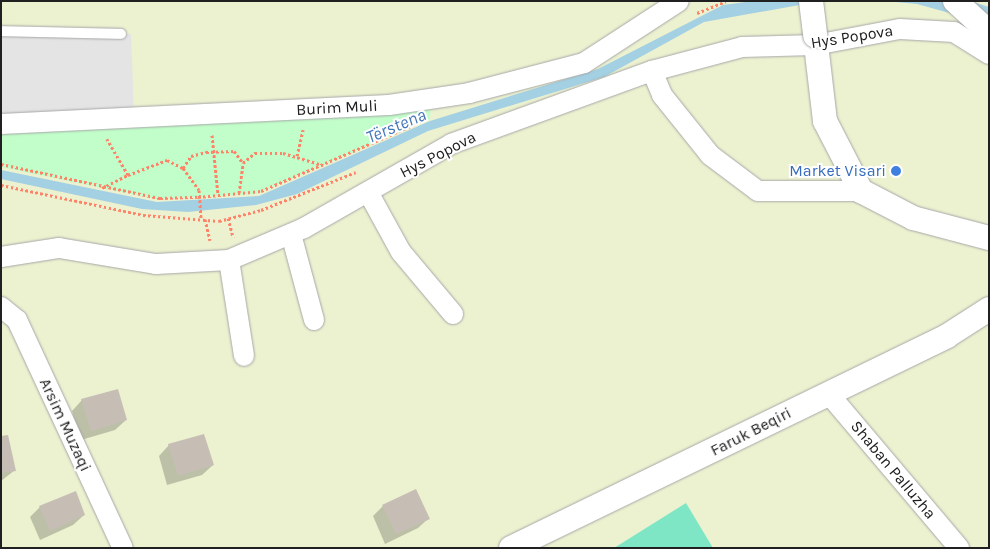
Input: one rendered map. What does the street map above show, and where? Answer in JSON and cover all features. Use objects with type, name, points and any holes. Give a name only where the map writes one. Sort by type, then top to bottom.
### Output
[{"type":"street","name":"Burim Muli","points":[[1,124],[96,122],[389,105],[469,93],[584,63],[679,1]]},
{"type":"street","points":[[811,1],[825,121],[861,191]]},
{"type":"street","points":[[954,1],[989,32]]},
{"type":"street","name":"Hys Popova","points":[[1,257],[60,248],[156,264],[229,260],[291,234],[452,144],[652,71],[742,47],[815,41],[900,29],[954,32],[989,54]]},
{"type":"street","points":[[652,71],[662,95],[710,155],[758,191],[861,191],[913,218],[989,238]]},
{"type":"street","points":[[368,192],[401,252],[453,314]]},
{"type":"street","points":[[291,234],[314,320]]},
{"type":"street","points":[[229,260],[244,356]]},
{"type":"street","name":"Arsim Muzaqi","points":[[1,307],[17,320],[123,548]]},
{"type":"street","name":"Faruk Beqiri","points":[[511,548],[947,336],[989,309]]},
{"type":"street","name":"Shaban Palluzha","points":[[828,393],[959,548]]},
{"type":"lane","points":[[1,31],[121,34]]},
{"type":"path","points":[[297,156],[308,110]]},
{"type":"path","points":[[96,122],[128,175]]},
{"type":"path","points":[[183,168],[191,156],[214,151],[234,151],[243,163]]},
{"type":"path","points":[[214,151],[218,195]]},
{"type":"path","points":[[239,193],[243,163],[255,153],[297,156],[324,165]]},
{"type":"path","points":[[102,188],[128,175],[167,160],[183,168],[201,197],[201,216]]},
{"type":"green space","points":[[1,1],[989,1],[989,548],[1,548]]},
{"type":"green space","points":[[431,101],[430,119],[256,194],[155,199],[1,167],[1,129]]},
{"type":"green space","points":[[686,503],[713,548],[614,548]]},
{"type":"shaded area","points":[[1,32],[131,34],[134,114],[1,117]]},
{"type":"water","points":[[753,1],[822,1],[704,22],[604,77],[428,131],[297,194],[256,205],[188,212],[142,209],[1,179],[1,170],[157,202],[259,196],[430,121],[598,69],[723,5]]},
{"type":"water","points":[[885,1],[970,1],[989,7],[989,24],[917,4]]},
{"type":"building","points":[[118,389],[127,420],[91,431],[81,399]]},
{"type":"building","points":[[204,434],[214,465],[178,476],[168,444]]},
{"type":"building","points":[[8,435],[16,471],[1,473],[1,436]]},
{"type":"building","points":[[416,489],[430,519],[396,534],[382,505]]},
{"type":"building","points":[[76,491],[85,515],[50,531],[39,506]]},
{"type":"place","name":"Market Visari","points":[[896,171]]},
{"type":"water label","name":"Tërstena","points":[[396,126]]}]
